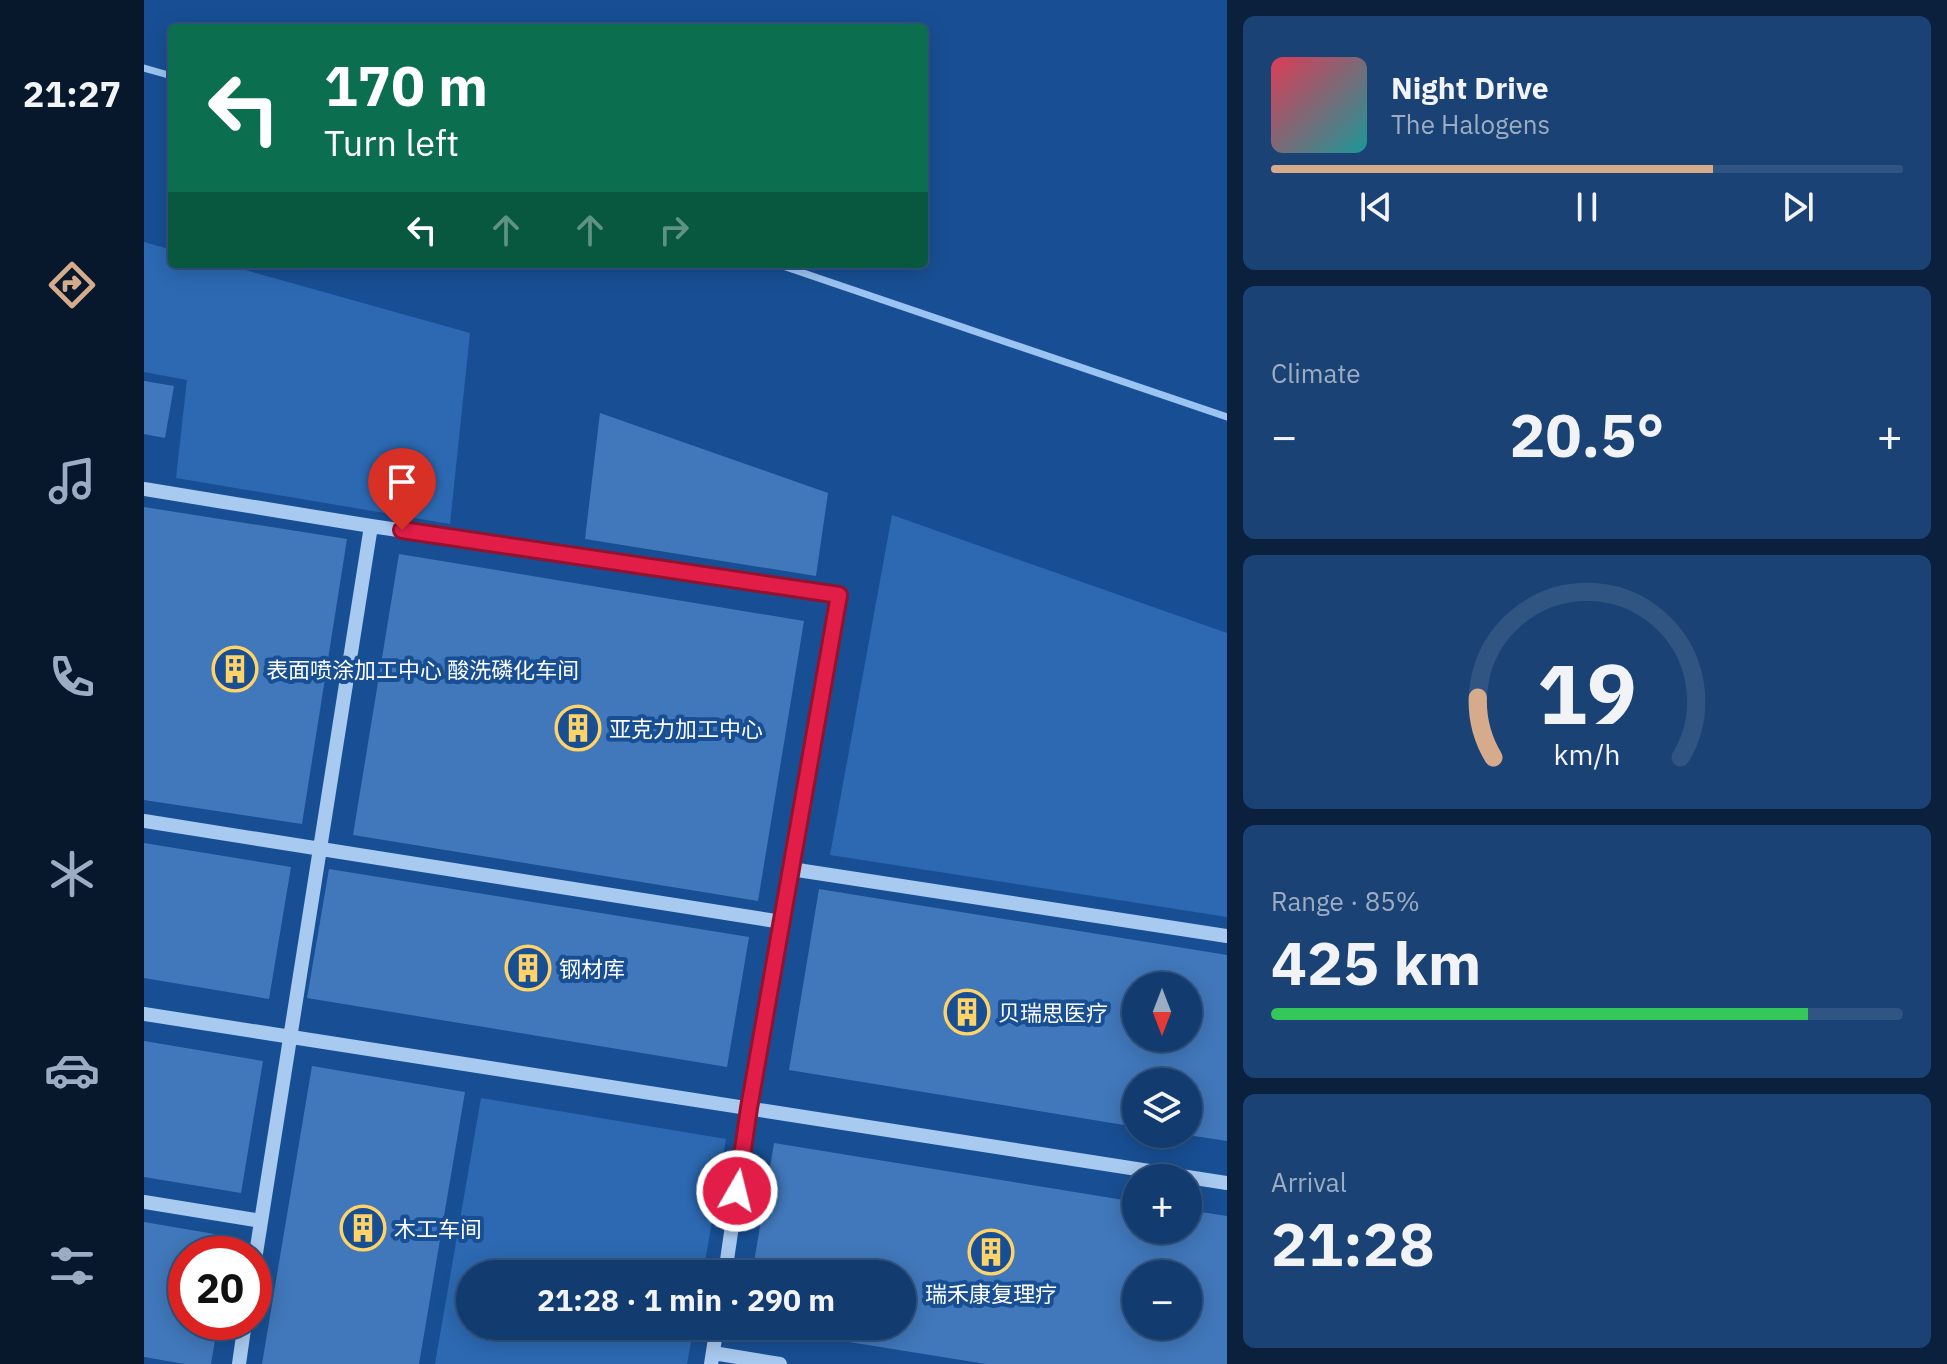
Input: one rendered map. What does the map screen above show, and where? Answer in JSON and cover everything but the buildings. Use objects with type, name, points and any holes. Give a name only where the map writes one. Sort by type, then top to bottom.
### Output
[{"type":"lane","points":[[144,489],[839,595],[749,1108],[727,1260]]},
{"type":"lane","points":[[259,1236],[371,526]]},
{"type":"lane","points":[[144,821],[782,922]]},
{"type":"lane","points":[[791,869],[1227,936]]},
{"type":"lane","points":[[144,1014],[1227,1183]]},
{"type":"lane","points":[[144,1202],[261,1221]]},
{"type":"lane","points":[[239,1364],[242,1340]]},
{"type":"lane","points":[[712,1359],[780,1364]]},
{"type":"shaded area","points":[[144,242],[168,249],[168,268],[238,268],[470,333],[450,524],[176,478],[187,380],[144,372]]},
{"type":"shaded area","points":[[892,515],[1227,633],[1227,917],[830,855]]},
{"type":"shaded area","points":[[481,1098],[726,1139],[705,1260],[456,1260],[456,1340],[691,1340],[687,1364],[435,1364]]},
{"type":"waterway","points":[[144,68],[168,75]]},
{"type":"waterway","points":[[789,268],[1227,417]]},
{"type":"place","name":"表面喷涂加工中心 酸洗磷化车间","points":[[235,669]]},
{"type":"place","name":"亚克力加工中心","points":[[578,728]]},
{"type":"place","name":"钢材库","points":[[528,968]]},
{"type":"place","name":"贝瑞思医疗","points":[[967,1012]]},
{"type":"place","name":"木工车间","points":[[363,1228]]},
{"type":"place","name":"瑞禾康复理疗","points":[[991,1252]]},
{"type":"route","points":[[402,530],[839,595],[737,1191]]}]
